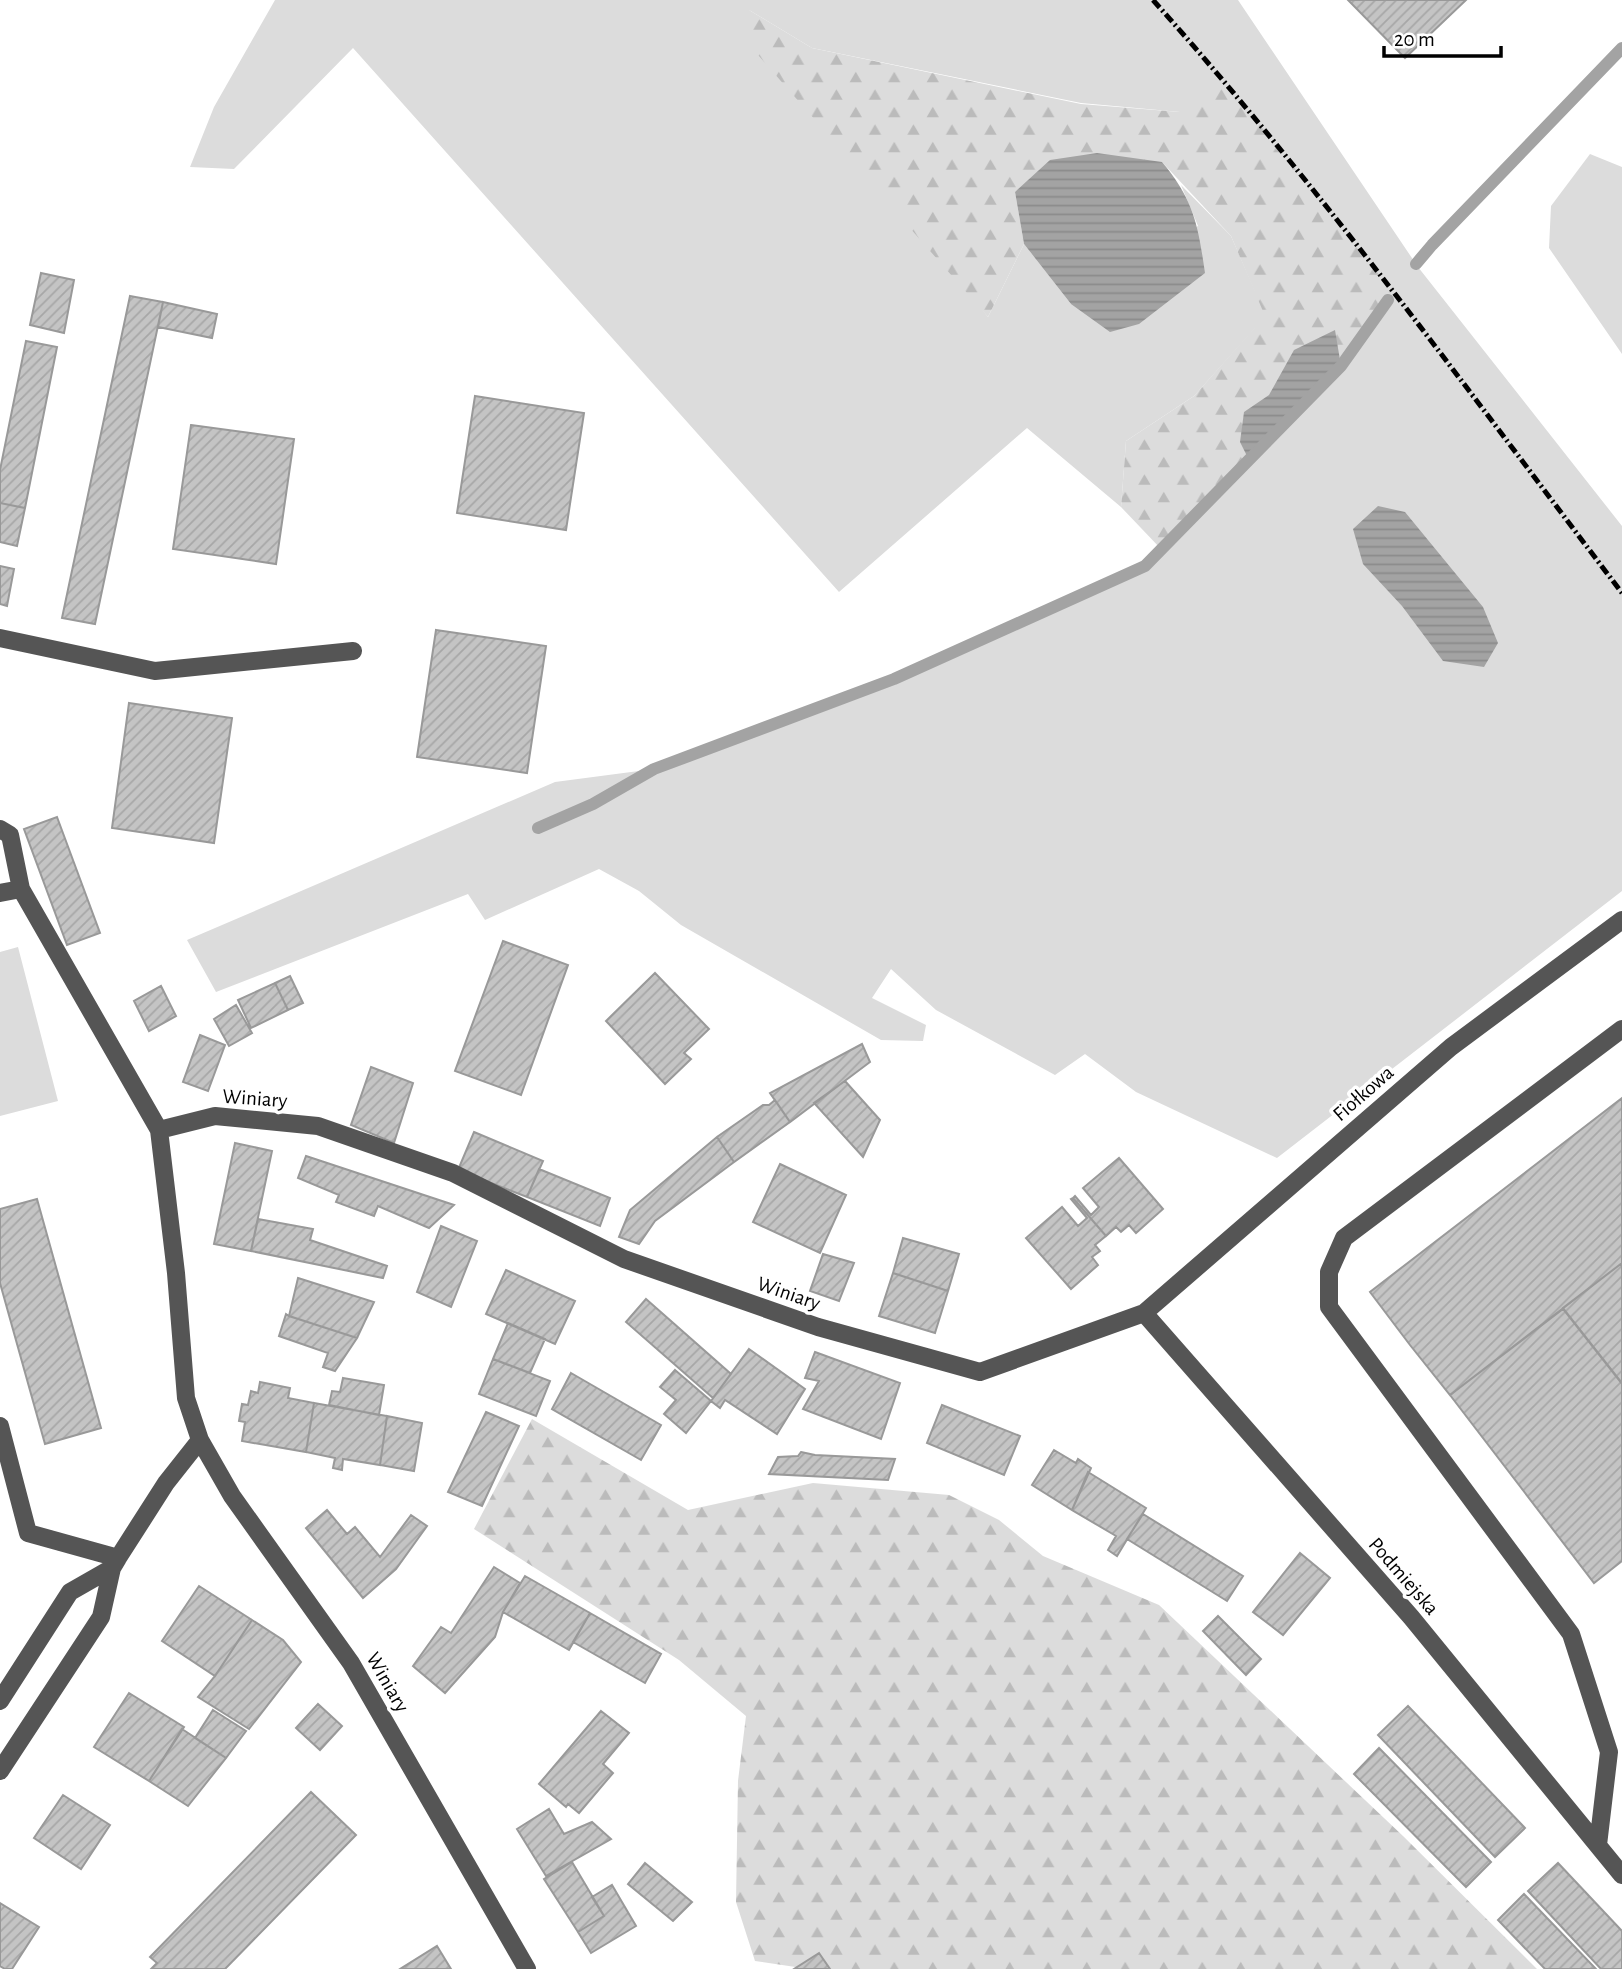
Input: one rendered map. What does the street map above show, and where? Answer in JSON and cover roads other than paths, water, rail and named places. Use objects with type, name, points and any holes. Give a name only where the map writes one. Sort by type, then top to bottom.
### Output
[{"type":"street","points":[[0,638],[155,671],[354,651]]},
{"type":"street","points":[[0,829],[10,835],[20,889],[159,1130]]},
{"type":"street","points":[[0,893],[20,889]]},
{"type":"street","name":"Fiołkowa","points":[[1144,1313],[1451,1047],[1622,920]]},
{"type":"street","points":[[1598,1845],[1609,1752],[1571,1634],[1329,1307],[1329,1272],[1343,1238],[1622,1029]]},
{"type":"street","name":"Winiary","points":[[527,1969],[351,1663],[232,1496],[200,1440],[186,1398],[176,1273],[159,1130],[215,1116],[318,1126],[453,1173],[624,1259],[818,1327],[980,1372],[1144,1313]]},
{"type":"street","name":"Podmiejska","points":[[1144,1313],[1411,1617],[1622,1875]]},
{"type":"street","points":[[0,1426],[28,1533],[115,1563]]},
{"type":"street","points":[[0,1772],[102,1617],[115,1563],[166,1483],[200,1440]]},
{"type":"street","points":[[0,1701],[70,1592],[115,1563]]},
{"type":"waterway","points":[[1416,264],[1622,48]]},
{"type":"waterway","points":[[538,828],[593,804],[654,769],[894,679],[1145,566],[1341,366],[1388,300]]},
{"type":"railway","points":[[1153,0],[1276,144],[1335,218],[1622,593]]}]
